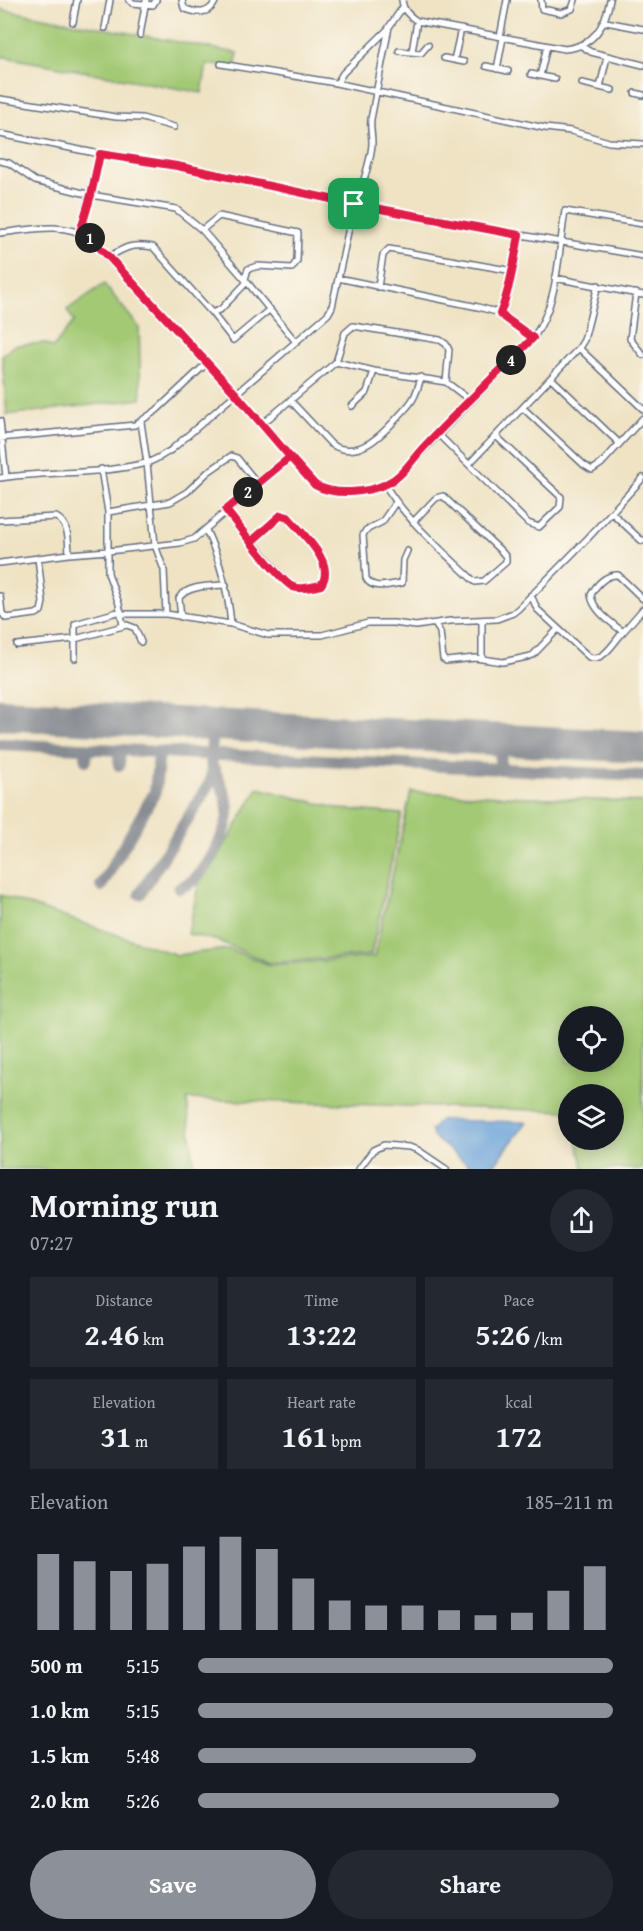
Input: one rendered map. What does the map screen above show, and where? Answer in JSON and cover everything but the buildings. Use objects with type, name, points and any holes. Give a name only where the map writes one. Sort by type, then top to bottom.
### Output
[{"type":"street","points":[[74,22],[77,0]]},
{"type":"street","points":[[105,28],[110,0]]},
{"type":"street","points":[[129,0],[133,3],[146,1],[153,5],[156,0]]},
{"type":"street","points":[[183,0],[184,8],[201,13],[212,8],[216,0]]},
{"type":"street","points":[[497,69],[507,0]]},
{"type":"street","points":[[541,0],[542,9],[561,13],[572,9],[575,0]]},
{"type":"street","points":[[0,421],[3,477],[147,463],[171,450],[328,314],[332,307],[354,204],[369,163],[372,142],[370,130],[389,27],[401,2],[417,21],[565,49],[580,45],[606,22],[610,0]]},
{"type":"street","points":[[141,35],[146,1]]},
{"type":"street","points":[[411,52],[417,21]]},
{"type":"street","points":[[606,22],[643,29]]},
{"type":"street","points":[[337,83],[343,73],[389,27]]},
{"type":"street","points":[[454,60],[461,29]]},
{"type":"street","points":[[399,51],[421,53],[428,45]]},
{"type":"street","points":[[580,45],[591,52],[643,65]]},
{"type":"street","points":[[540,76],[547,46]]},
{"type":"street","points":[[600,87],[607,57]]},
{"type":"street","points":[[444,58],[464,62]]},
{"type":"street","points":[[220,64],[337,83],[544,128],[571,131],[609,142],[643,144]]},
{"type":"street","points":[[486,66],[508,71]]},
{"type":"street","points":[[531,74],[555,79]]},
{"type":"street","points":[[582,83],[612,90]]},
{"type":"street","points":[[634,93],[643,95]]},
{"type":"street","points":[[0,99],[116,117],[142,118],[174,126]]},
{"type":"street","points":[[0,134],[100,154],[177,166],[354,204],[643,256]]},
{"type":"street","points":[[80,232],[100,154]]},
{"type":"street","points":[[0,161],[9,163],[35,181],[91,195],[176,209],[202,230],[296,342]]},
{"type":"street","points":[[0,233],[49,229],[80,232],[90,238],[236,394],[315,485],[338,491],[367,490],[385,485],[405,470],[533,338],[549,309],[565,211],[643,224]]},
{"type":"street","points":[[202,230],[219,216],[298,233],[297,261],[292,268],[252,267],[248,269],[246,280],[221,309],[212,313]]},
{"type":"street","points":[[500,314],[508,294],[519,235]]},
{"type":"street","points":[[109,257],[128,246],[153,247],[233,340],[270,309]]},
{"type":"street","points":[[378,287],[383,255],[389,249],[513,272]]},
{"type":"street","points":[[338,278],[478,307],[500,314],[533,338]]},
{"type":"street","points":[[555,278],[643,295]]},
{"type":"street","points":[[470,463],[579,348],[584,340],[598,285]]},
{"type":"street","points":[[636,293],[630,339],[643,355]]},
{"type":"street","points":[[262,424],[336,362],[345,333],[353,326],[431,338],[446,344],[449,350],[446,382]]},
{"type":"street","points":[[579,348],[643,409]]},
{"type":"street","points":[[336,362],[374,371],[446,382],[471,401]]},
{"type":"street","points":[[0,438],[130,427],[141,422],[207,363]]},
{"type":"street","points":[[352,406],[367,392],[374,371]]},
{"type":"street","points":[[290,400],[331,444],[339,449],[350,449],[366,446],[378,439],[411,402],[421,377]]},
{"type":"street","points":[[551,378],[619,443]]},
{"type":"street","points":[[523,408],[588,469],[597,467],[643,418]]},
{"type":"street","points":[[141,422],[155,545],[164,570],[166,614]]},
{"type":"street","points":[[438,434],[533,526],[539,527],[560,507],[561,497],[496,436]]},
{"type":"street","points":[[108,512],[170,502],[183,495],[208,472],[231,456],[237,458],[258,484]]},
{"type":"street","points":[[0,563],[189,541],[206,530],[226,510],[290,457]]},
{"type":"street","points":[[101,469],[108,512],[108,573],[123,625]]},
{"type":"street","points":[[75,658],[74,628],[78,622],[121,612],[166,614],[231,624],[264,634],[299,635],[322,634],[368,623],[416,626],[450,621],[497,619],[513,613],[612,513],[643,478]]},
{"type":"street","points":[[385,485],[413,522],[475,582],[484,581],[506,562],[506,557],[502,552],[443,496],[436,498],[413,522]]},
{"type":"street","points":[[396,502],[382,522],[366,530],[363,535],[366,578],[369,584],[374,586],[402,583],[402,560],[407,551]]},
{"type":"street","points":[[226,510],[251,542],[291,586],[297,588],[318,586],[323,582],[325,576],[320,555],[286,516],[281,515],[251,542]]},
{"type":"street","points":[[612,513],[643,541]]},
{"type":"street","points":[[0,520],[49,516],[60,518],[67,529],[69,554]]},
{"type":"street","points":[[206,530],[216,551],[226,585],[231,624]]},
{"type":"street","points":[[0,596],[2,613],[6,618],[36,614],[40,611],[43,602],[38,558]]},
{"type":"street","points":[[623,632],[598,610],[591,599],[593,591],[607,577],[618,575],[643,599]]},
{"type":"street","points":[[181,616],[179,598],[183,593],[226,585]]},
{"type":"street","points":[[531,595],[537,609],[594,659],[609,649],[643,609]]},
{"type":"street","points":[[482,620],[482,659]]},
{"type":"street","points":[[435,624],[440,632],[445,661],[482,659],[499,662],[527,657],[533,655],[558,629]]},
{"type":"street","points":[[17,645],[75,639],[123,625],[135,628],[141,642]]},
{"type":"street","points":[[359,1169],[373,1150],[384,1145],[418,1150],[446,1169]]},
{"type":"green space","points":[[0,9],[238,53],[235,68],[207,64],[202,93],[0,56]]},
{"type":"green space","points":[[104,284],[139,327],[141,399],[7,415],[2,355],[16,345],[45,343],[53,348],[74,321],[67,310]]},
{"type":"green space","points":[[258,788],[341,809],[402,814],[371,955],[269,963],[219,941],[188,934],[199,881],[214,864]]},
{"type":"green space","points":[[411,792],[643,802],[643,1169],[584,1169],[579,1150],[624,1150],[624,1084],[558,1084],[558,1111],[187,1099],[194,1169],[0,1169],[0,895],[177,955],[229,949],[270,965],[374,957]]},
{"type":"water","points":[[440,1120],[527,1122],[491,1169],[474,1169],[433,1137],[431,1131]]},
{"type":"taxiway","points":[[0,715],[0,725]]},
{"type":"taxiway","points":[[140,894],[210,783],[213,726]]},
{"type":"taxiway","points":[[499,769],[503,740]]},
{"type":"taxiway","points":[[0,744],[643,776]]},
{"type":"taxiway","points":[[86,760],[87,748]]},
{"type":"taxiway","points":[[119,765],[120,750]]},
{"type":"taxiway","points":[[101,886],[155,792],[159,752]]},
{"type":"taxiway","points":[[179,888],[192,882],[201,873],[218,846],[226,825],[227,803],[214,769]]},
{"type":"runway","points":[[0,714],[643,747]]},
{"type":"route","points":[[354,204],[177,166],[100,154],[80,232],[90,238],[109,257],[236,394],[290,457],[226,510],[251,542],[285,581],[297,588],[321,585],[324,571],[322,558],[288,517],[281,515],[251,542],[226,510],[258,484],[290,457],[315,485],[329,491],[367,490],[394,480],[533,338],[500,314],[508,294],[519,235],[354,204]]}]
